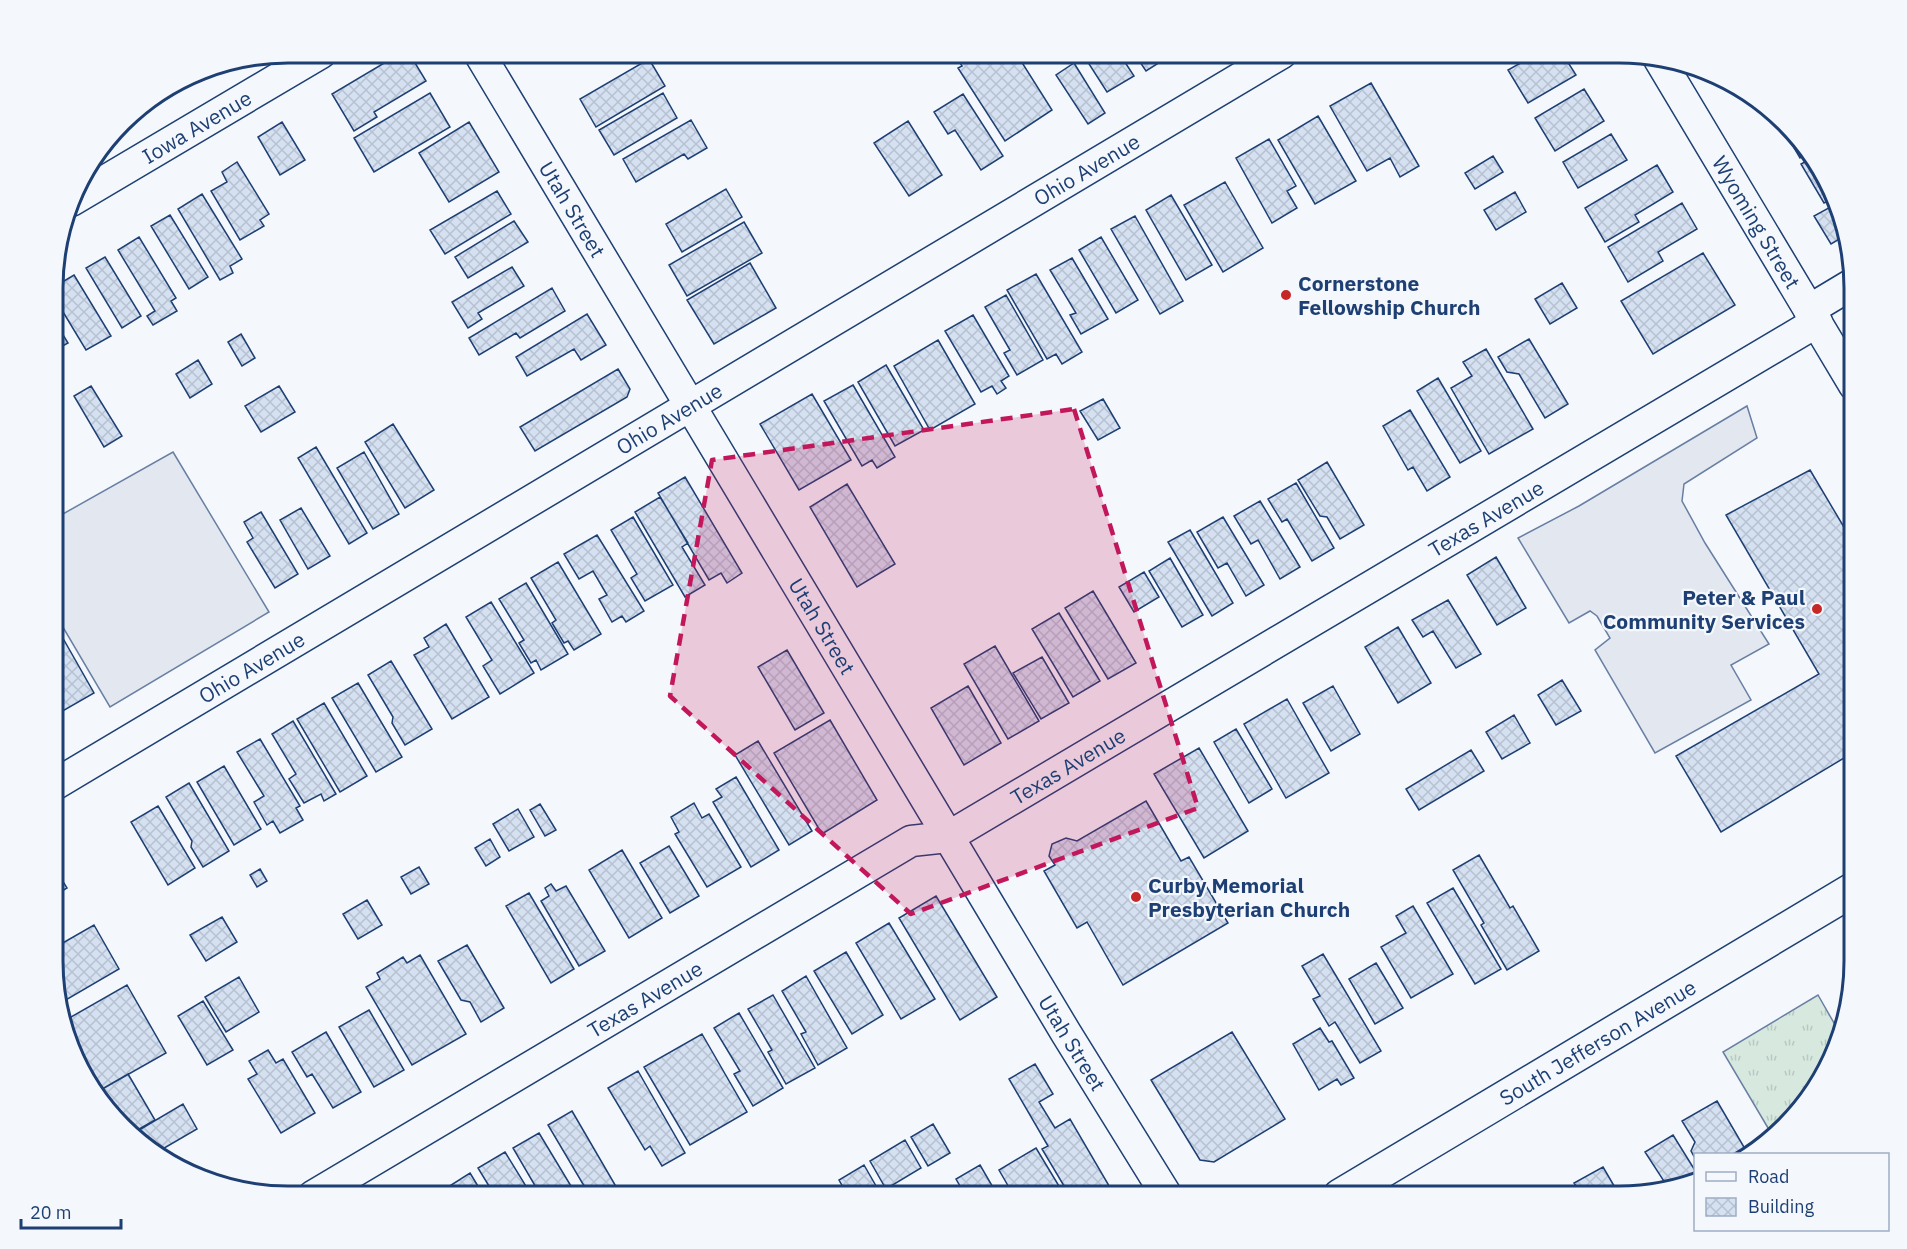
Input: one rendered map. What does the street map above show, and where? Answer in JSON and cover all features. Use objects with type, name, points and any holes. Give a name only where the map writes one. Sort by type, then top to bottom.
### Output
[{"type":"main road","name":"South Jefferson Avenue","points":[[1357,1186],[1844,895]]},
{"type":"street","name":"Iowa Avenue","points":[[84,193],[303,63]]},
{"type":"street","name":"Utah Street","points":[[486,63],[948,837],[1161,1186]]},
{"type":"street","name":"Ohio Avenue","points":[[63,780],[1264,63]]},
{"type":"street","name":"Wyoming Street","points":[[1664,67],[1844,368]]},
{"type":"street","name":"Texas Avenue","points":[[331,1186],[911,841],[948,837],[1813,316],[1844,291]]},
{"type":"highlighted area","points":[[1074,409],[1198,808],[911,914],[670,696],[712,460]]},
{"type":"green space","points":[[1818,995],[1835,1024],[1814,1074],[1798,1098],[1768,1129],[1723,1052]]},
{"type":"shaded area","points":[[1747,406],[1757,438],[1684,484],[1682,501],[1705,543],[1769,644],[1731,665],[1751,700],[1655,753],[1595,650],[1610,638],[1597,616],[1590,611],[1569,623],[1518,538],[1579,506]]},
{"type":"shaded area","points":[[173,452],[269,612],[110,707],[63,627],[63,514]]},
{"type":"building","points":[[384,63],[415,63],[426,81],[374,112],[377,117],[354,131],[332,94]]},
{"type":"building","points":[[642,63],[651,63],[665,86],[596,127],[580,99]]},
{"type":"building","points":[[960,63],[1022,63],[1052,110],[1005,141],[958,68],[962,66]]},
{"type":"building","points":[[1074,63],[1105,113],[1088,124],[1056,75]]},
{"type":"building","points":[[1088,63],[1126,63],[1134,76],[1107,92]]},
{"type":"building","points":[[1141,63],[1159,63],[1146,71]]},
{"type":"building","points":[[1520,63],[1568,63],[1576,75],[1528,103],[1508,70]]},
{"type":"building","points":[[1371,83],[1419,166],[1400,177],[1390,158],[1367,171],[1330,106]]},
{"type":"building","points":[[1584,89],[1604,121],[1555,151],[1535,118]]},
{"type":"building","points":[[430,93],[450,127],[374,172],[354,138]]},
{"type":"building","points":[[663,93],[677,118],[614,155],[599,130]]},
{"type":"building","points":[[963,94],[1003,156],[981,170],[955,130],[948,134],[934,112]]},
{"type":"building","points":[[1318,116],[1356,181],[1315,204],[1278,140]]},
{"type":"building","points":[[691,120],[707,148],[688,159],[684,154],[636,182],[623,159]]},
{"type":"building","points":[[908,121],[942,175],[909,196],[874,143]]},
{"type":"building","points":[[282,122],[305,160],[280,175],[258,137]]},
{"type":"building","points":[[469,122],[499,172],[449,202],[419,153]]},
{"type":"building","points":[[1611,134],[1627,160],[1578,188],[1563,162]]},
{"type":"building","points":[[1269,139],[1296,186],[1287,191],[1297,208],[1272,223],[1236,158]]},
{"type":"building","points":[[1493,156],[1503,172],[1475,189],[1465,173]]},
{"type":"building","points":[[237,162],[269,214],[260,220],[264,226],[240,240],[211,191],[227,182],[222,172]]},
{"type":"building","points":[[1805,162],[1827,202],[1824,203],[1801,164]]},
{"type":"building","points":[[1657,165],[1673,192],[1635,215],[1639,222],[1605,242],[1585,208]]},
{"type":"building","points":[[1225,182],[1263,248],[1223,272],[1184,205]]},
{"type":"building","points":[[726,189],[742,217],[682,252],[666,224]]},
{"type":"building","points":[[497,191],[511,214],[445,254],[430,230]]},
{"type":"building","points":[[1515,192],[1526,212],[1496,230],[1484,210]]},
{"type":"building","points":[[202,194],[242,259],[230,266],[233,273],[220,280],[178,209]]},
{"type":"building","points":[[1171,195],[1212,265],[1186,280],[1146,210]]},
{"type":"building","points":[[1682,203],[1697,229],[1658,252],[1663,261],[1628,282],[1608,247]]},
{"type":"building","points":[[1829,208],[1839,239],[1831,244],[1814,216]]},
{"type":"building","points":[[170,215],[208,277],[189,289],[151,226]]},
{"type":"building","points":[[1135,216],[1183,301],[1160,314],[1111,229]]},
{"type":"building","points":[[514,221],[528,242],[468,278],[455,257]]},
{"type":"building","points":[[744,222],[762,253],[687,296],[669,265]]},
{"type":"building","points":[[139,237],[176,298],[171,301],[177,311],[153,325],[147,316],[155,311],[118,250]]},
{"type":"building","points":[[1101,237],[1138,300],[1116,313],[1079,250]]},
{"type":"building","points":[[1703,253],[1735,305],[1653,354],[1621,301]]},
{"type":"building","points":[[105,257],[141,316],[122,328],[86,268]]},
{"type":"building","points":[[1072,258],[1108,319],[1081,334],[1070,315],[1076,313],[1050,270]]},
{"type":"building","points":[[750,263],[776,308],[714,344],[687,300]]},
{"type":"building","points":[[512,267],[524,286],[478,313],[482,319],[468,328],[452,302]]},
{"type":"building","points":[[1036,274],[1082,352],[1062,364],[1056,354],[1047,359],[1007,290]]},
{"type":"building","points":[[74,275],[111,336],[86,350],[63,312],[63,282]]},
{"type":"building","points":[[1562,283],[1577,308],[1550,324],[1535,299]]},
{"type":"building","points":[[552,288],[565,311],[520,338],[516,333],[479,355],[469,338]]},
{"type":"building","points":[[1006,295],[1043,360],[1017,375],[1004,353],[1010,350],[985,307]]},
{"type":"building","points":[[587,314],[606,345],[581,360],[574,349],[527,376],[516,357]]},
{"type":"building","points":[[973,315],[1009,376],[1001,381],[1006,388],[997,394],[992,386],[981,392],[945,331]]},
{"type":"building","points":[[241,334],[255,358],[242,366],[228,342]]},
{"type":"building","points":[[63,335],[68,343],[63,346]]},
{"type":"building","points":[[1529,339],[1568,404],[1545,418],[1519,374],[1507,372],[1498,357]]},
{"type":"building","points":[[938,340],[975,404],[930,430],[894,366]]},
{"type":"building","points":[[1486,349],[1533,429],[1489,454],[1451,388],[1472,376],[1463,362]]},
{"type":"building","points":[[198,360],[212,384],[190,398],[176,374]]},
{"type":"building","points":[[886,365],[924,430],[895,446],[858,382]]},
{"type":"building","points":[[618,369],[630,389],[627,397],[535,451],[520,427]]},
{"type":"building","points":[[1438,378],[1481,451],[1460,463],[1417,391]]},
{"type":"building","points":[[853,385],[895,457],[877,468],[872,460],[862,466],[824,401]]},
{"type":"building","points":[[91,386],[122,436],[104,447],[74,396]]},
{"type":"building","points":[[279,386],[295,412],[261,432],[245,406]]},
{"type":"building","points":[[812,394],[851,460],[799,490],[760,424]]},
{"type":"building","points":[[1103,399],[1120,428],[1098,440],[1080,411]]},
{"type":"building","points":[[1410,410],[1450,477],[1427,491],[1413,467],[1408,470],[1383,426]]},
{"type":"building","points":[[393,424],[434,490],[405,508],[365,442]]},
{"type":"building","points":[[316,447],[367,533],[349,544],[298,458]]},
{"type":"building","points":[[364,452],[399,514],[373,529],[337,468]]},
{"type":"building","points":[[1327,462],[1364,525],[1340,539],[1327,517],[1320,516],[1298,480]]},
{"type":"building","name":"Peter & Paul Community Services","points":[[1810,470],[1844,527],[1844,758],[1721,832],[1676,756],[1819,674],[1726,515]]},
{"type":"building","points":[[685,477],[742,573],[727,583],[721,573],[709,580],[658,493]]},
{"type":"building","points":[[1296,483],[1334,548],[1312,561],[1287,519],[1282,522],[1268,499]]},
{"type":"building","points":[[847,484],[895,564],[857,587],[810,507]]},
{"type":"building","points":[[660,497],[688,543],[682,547],[705,585],[685,597],[635,512]]},
{"type":"building","points":[[1260,501],[1300,567],[1280,579],[1258,540],[1251,544],[1234,516]]},
{"type":"building","points":[[301,508],[330,556],[308,569],[280,520]]},
{"type":"building","points":[[261,512],[298,574],[275,588],[247,542],[253,538],[244,522]]},
{"type":"building","points":[[633,517],[673,585],[645,601],[631,578],[637,574],[611,530]]},
{"type":"building","points":[[1223,517],[1264,585],[1246,596],[1227,563],[1218,568],[1197,532]]},
{"type":"building","points":[[1190,530],[1233,603],[1212,616],[1168,542]]},
{"type":"building","points":[[597,535],[644,611],[626,622],[622,616],[612,622],[599,599],[607,595],[593,571],[579,579],[564,554]]},
{"type":"building","points":[[1496,557],[1526,608],[1497,625],[1467,575]]},
{"type":"building","points":[[1170,558],[1203,615],[1182,627],[1149,571]]},
{"type":"building","points":[[558,562],[601,634],[574,650],[568,641],[564,643],[552,623],[556,620],[531,578]]},
{"type":"building","points":[[1144,572],[1159,597],[1134,612],[1119,587]]},
{"type":"building","points":[[526,583],[568,654],[541,670],[536,660],[531,663],[519,643],[524,640],[499,599]]},
{"type":"building","points":[[1093,591],[1136,663],[1108,679],[1065,608]]},
{"type":"building","points":[[1448,600],[1481,654],[1456,668],[1433,631],[1423,637],[1412,620]]},
{"type":"building","points":[[491,602],[534,673],[500,694],[483,666],[492,660],[466,617]]},
{"type":"building","points":[[1059,613],[1100,681],[1073,697],[1032,629]]},
{"type":"building","points":[[446,624],[489,697],[452,719],[414,655],[429,647],[424,638]]},
{"type":"building","points":[[1398,627],[1431,683],[1398,703],[1365,647]]},
{"type":"building","points":[[63,638],[94,693],[63,711]]},
{"type":"building","points":[[995,646],[1039,721],[1008,739],[964,664]]},
{"type":"building","points":[[787,650],[824,713],[795,730],[758,667]]},
{"type":"building","points":[[1042,657],[1069,703],[1041,719],[1013,673]]},
{"type":"building","points":[[391,661],[432,729],[405,745],[392,723],[393,717],[368,675]]},
{"type":"building","points":[[1562,680],[1581,711],[1556,725],[1538,695]]},
{"type":"building","points":[[358,683],[402,757],[376,772],[332,698]]},
{"type":"building","points":[[968,686],[1001,743],[964,765],[931,708]]},
{"type":"building","points":[[1333,686],[1360,734],[1331,751],[1303,703]]},
{"type":"building","points":[[1287,699],[1329,773],[1286,798],[1244,724]]},
{"type":"building","points":[[324,703],[367,776],[340,792],[297,719]]},
{"type":"building","points":[[1514,715],[1530,743],[1502,759],[1486,732]]},
{"type":"building","points":[[830,720],[877,800],[822,834],[774,753]]},
{"type":"building","points":[[293,721],[336,794],[324,801],[321,794],[304,803],[289,779],[296,774],[272,734]]},
{"type":"building","points":[[1236,729],[1272,789],[1249,803],[1214,742]]},
{"type":"building","points":[[260,739],[300,806],[296,808],[303,820],[280,833],[273,821],[267,825],[254,802],[264,796],[237,752]]},
{"type":"building","points":[[758,741],[812,831],[789,845],[735,755]]},
{"type":"building","points":[[1199,748],[1248,831],[1204,858],[1154,774]]},
{"type":"building","points":[[1471,750],[1484,771],[1419,810],[1406,789]]},
{"type":"building","points":[[224,766],[261,829],[234,845],[197,782]]},
{"type":"building","points":[[736,777],[779,850],[751,867],[713,802],[722,797],[716,789]]},
{"type":"building","points":[[189,783],[229,851],[203,867],[191,847],[192,841],[166,797]]},
{"type":"building","name":"Curby Memorial Presbyterian Church","points":[[1146,801],[1181,861],[1189,857],[1228,923],[1123,985],[1087,922],[1077,928],[1044,871],[1055,865],[1049,856],[1052,844],[1066,838],[1077,841]]},
{"type":"building","points":[[694,803],[702,818],[709,814],[741,867],[707,887],[675,834],[679,832],[671,817]]},
{"type":"building","points":[[540,804],[556,830],[545,836],[530,810]]},
{"type":"building","points":[[158,806],[195,868],[168,885],[131,822]]},
{"type":"building","points":[[518,809],[534,837],[509,851],[493,824]]},
{"type":"building","points":[[490,839],[500,857],[486,866],[475,848]]},
{"type":"building","points":[[669,846],[699,896],[670,913],[640,863]]},
{"type":"building","points":[[622,850],[662,918],[629,938],[589,870]]},
{"type":"building","points":[[1479,855],[1510,908],[1513,906],[1539,951],[1507,970],[1481,925],[1484,923],[1453,870]]},
{"type":"building","points":[[419,867],[429,884],[411,894],[401,877]]},
{"type":"building","points":[[260,869],[267,881],[257,887],[250,875]]},
{"type":"building","points":[[551,884],[556,891],[566,886],[605,951],[579,966],[541,901],[549,896],[545,888]]},
{"type":"building","points":[[1453,888],[1501,969],[1475,984],[1427,903]]},
{"type":"building","points":[[529,893],[574,969],[551,983],[506,906]]},
{"type":"building","points":[[936,896],[997,997],[960,1020],[899,918]]},
{"type":"building","points":[[367,900],[382,925],[358,939],[343,914]]},
{"type":"building","points":[[1413,906],[1453,974],[1411,998],[1381,947],[1406,933],[1396,916]]},
{"type":"building","points":[[222,917],[237,942],[206,961],[190,935]]},
{"type":"building","points":[[889,923],[935,999],[901,1019],[856,943]]},
{"type":"building","points":[[94,925],[119,969],[66,1000],[63,976],[63,943]]},
{"type":"building","points":[[467,945],[504,1008],[481,1022],[470,1002],[461,1000],[438,961]]},
{"type":"building","points":[[846,952],[883,1015],[852,1034],[814,971]]},
{"type":"building","points":[[1323,954],[1381,1051],[1360,1063],[1335,1022],[1329,1026],[1313,999],[1320,996],[1302,966]]},
{"type":"building","points":[[420,955],[466,1034],[412,1065],[366,987],[380,979],[377,973],[403,957],[407,963]]},
{"type":"building","points":[[1376,963],[1403,1008],[1375,1024],[1349,979]]},
{"type":"building","points":[[806,976],[847,1048],[818,1065],[801,1034],[806,1032],[782,991]]},
{"type":"building","points":[[239,977],[259,1012],[226,1032],[205,997]]},
{"type":"building","points":[[127,985],[166,1053],[103,1089],[86,1061],[70,1017]]},
{"type":"building","points":[[773,995],[815,1068],[786,1084],[768,1052],[772,1050],[748,1009]]},
{"type":"building","points":[[203,1001],[233,1050],[207,1065],[178,1016]]},
{"type":"building","points":[[369,1010],[404,1070],[374,1087],[339,1027]]},
{"type":"building","points":[[739,1013],[783,1088],[753,1106],[734,1074],[740,1071],[714,1028]]},
{"type":"building","points":[[1320,1028],[1329,1042],[1332,1041],[1354,1078],[1341,1085],[1337,1079],[1319,1090],[1293,1044]]},
{"type":"building","points":[[326,1032],[361,1092],[333,1108],[312,1074],[307,1077],[292,1052]]},
{"type":"building","points":[[1232,1032],[1285,1119],[1214,1162],[1200,1160],[1151,1080]]},
{"type":"building","points":[[702,1034],[747,1112],[690,1145],[644,1067]]},
{"type":"building","points":[[268,1050],[276,1063],[283,1059],[315,1113],[281,1133],[248,1079],[257,1074],[249,1061]]},
{"type":"building","points":[[1035,1064],[1053,1094],[1039,1102],[1055,1128],[1070,1119],[1109,1186],[1064,1186],[1042,1149],[1048,1146],[1009,1079]]},
{"type":"building","points":[[638,1071],[685,1153],[662,1166],[650,1146],[645,1150],[608,1088]]},
{"type":"building","points":[[128,1074],[155,1120],[139,1129],[103,1089]]},
{"type":"building","points":[[1717,1101],[1744,1148],[1736,1153],[1694,1153],[1694,1156],[1691,1151],[1695,1142],[1682,1121]]},
{"type":"building","points":[[183,1104],[197,1129],[164,1148],[140,1130]]},
{"type":"building","points":[[572,1111],[616,1186],[584,1186],[548,1125]]},
{"type":"building","points":[[933,1124],[950,1153],[928,1166],[911,1137]]},
{"type":"building","points":[[539,1133],[571,1186],[535,1186],[513,1148]]},
{"type":"building","points":[[1673,1135],[1694,1169],[1694,1173],[1664,1182],[1645,1152]]},
{"type":"building","points":[[905,1140],[921,1168],[891,1186],[884,1186],[870,1161]]},
{"type":"building","points":[[1036,1148],[1059,1186],[1008,1186],[999,1170]]},
{"type":"building","points":[[505,1152],[526,1186],[489,1186],[478,1168]]},
{"type":"building","points":[[864,1165],[876,1186],[842,1186],[839,1180]]},
{"type":"building","points":[[980,1165],[992,1186],[960,1186],[956,1179]]},
{"type":"building","points":[[1603,1167],[1614,1186],[1576,1186],[1574,1183]]},
{"type":"building","points":[[470,1173],[478,1186],[450,1186]]},
{"type":"place","name":"Cornerstone Fellowship Church","points":[[1286,295]]},
{"type":"place","name":"Peter & Paul Community Services","points":[[1817,609]]},
{"type":"place","name":"Curby Memorial Presbyterian Church","points":[[1136,897]]}]
